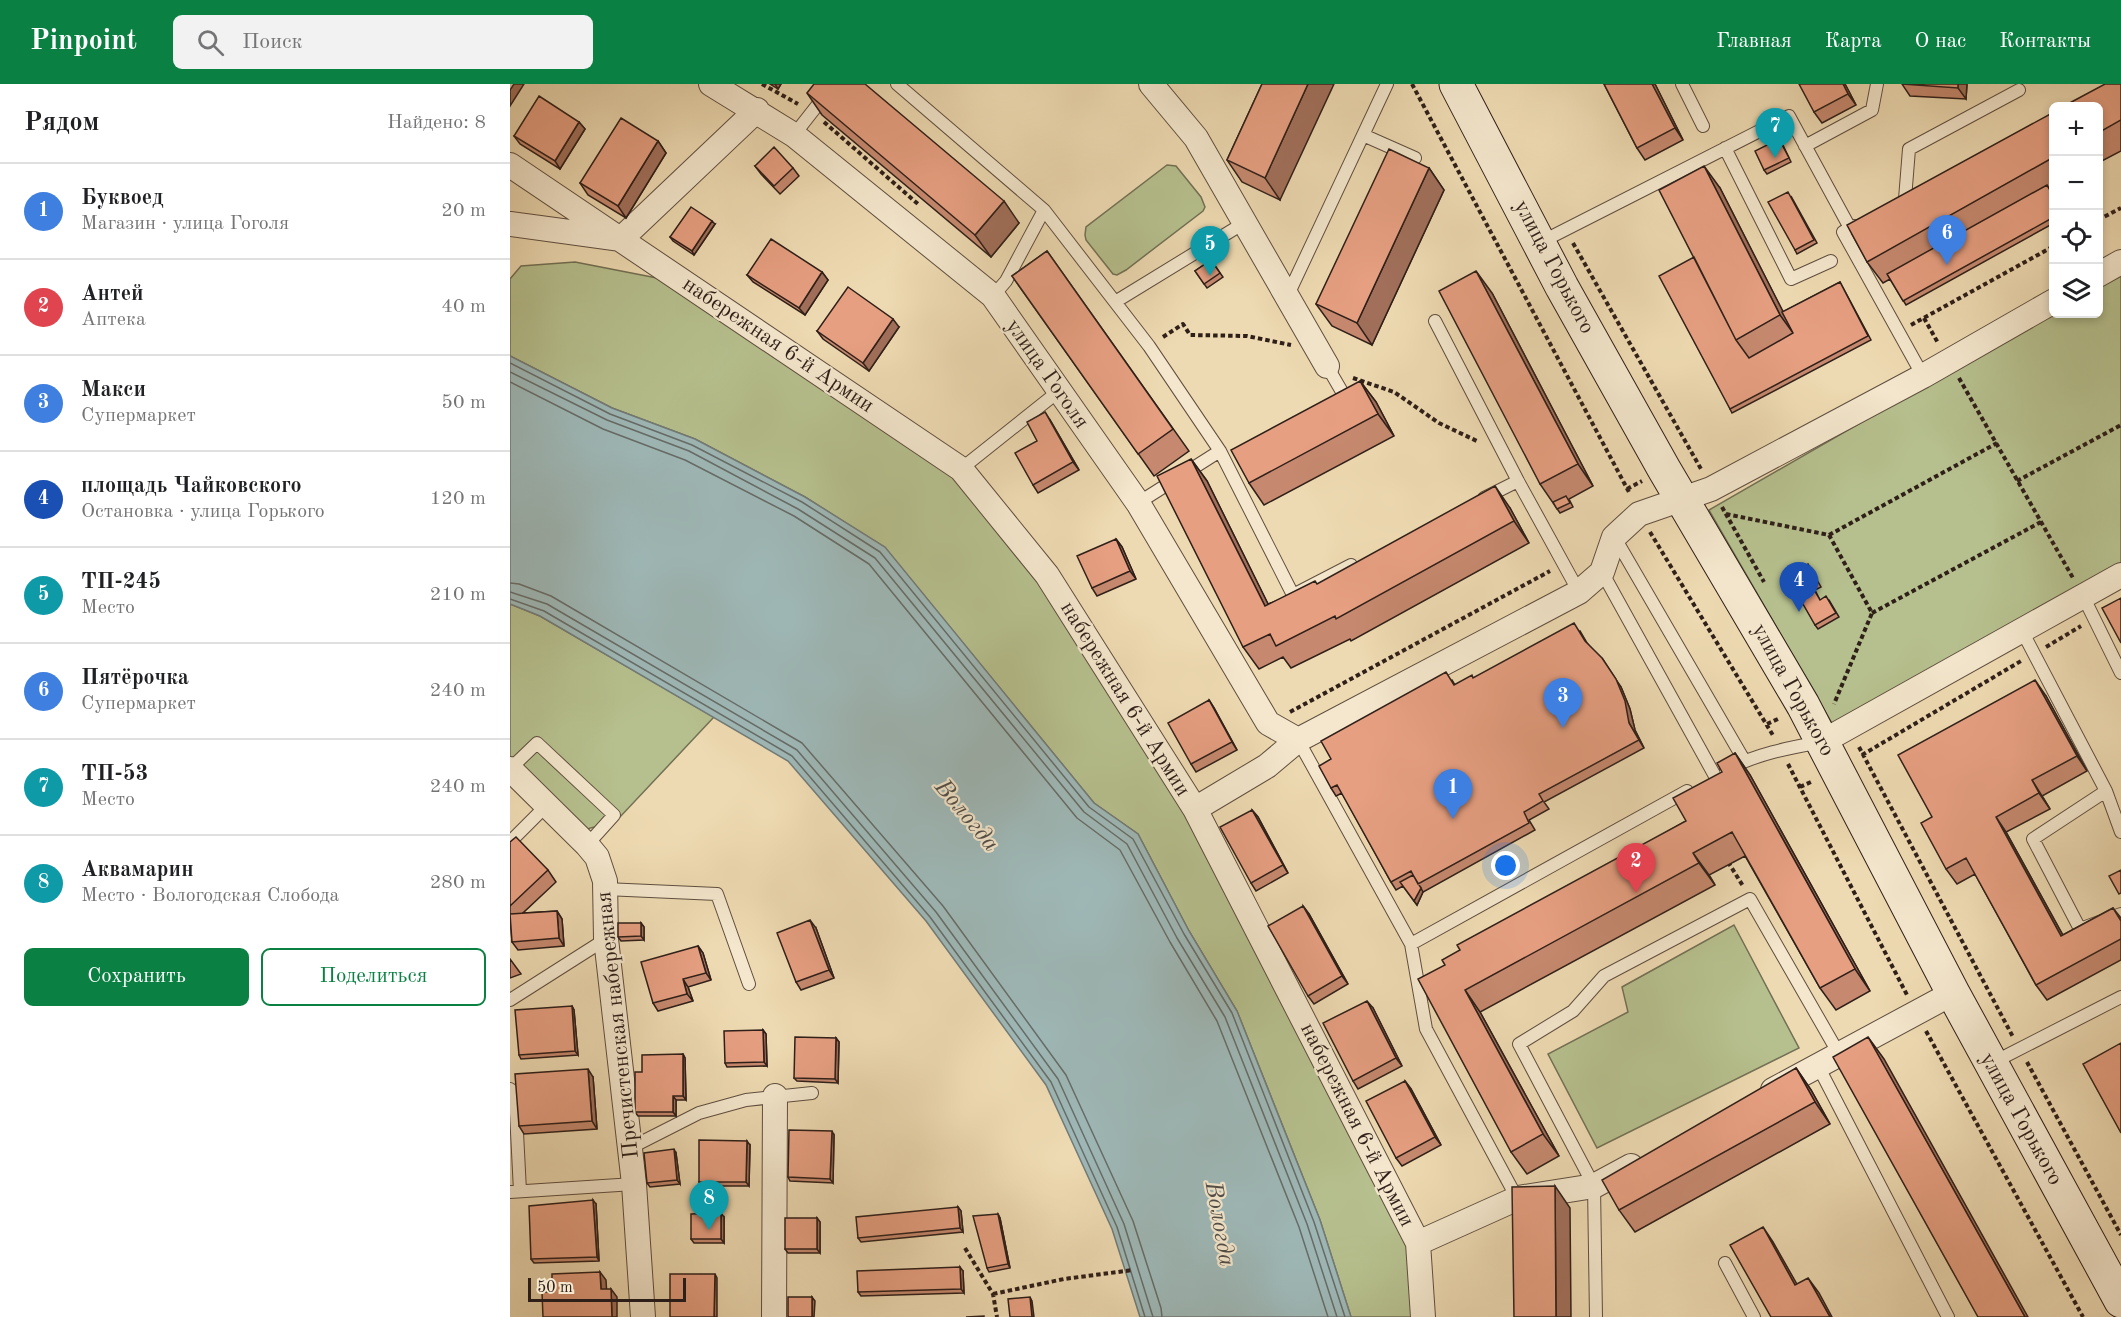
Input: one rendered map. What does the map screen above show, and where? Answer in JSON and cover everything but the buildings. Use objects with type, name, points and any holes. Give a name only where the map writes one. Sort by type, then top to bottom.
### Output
[{"type":"street","name":"улица Гоголя","points":[[711,84],[757,110],[794,135],[993,296],[1138,503],[1268,723],[1298,740]]},
{"type":"street","points":[[1151,84],[1196,138],[1327,366]]},
{"type":"street","name":"улица Горького","points":[[1456,84],[1553,236],[1563,287],[1664,469],[1698,485],[1761,633],[1835,735],[1953,993],[2121,1301]]},
{"type":"street","points":[[621,238],[757,110]]},
{"type":"street","name":"набережная 6-й Армии","points":[[510,165],[961,469],[1047,575],[1195,809],[1418,1243],[1423,1317]]},
{"type":"street","name":"набережная 6-й Армии","points":[[510,224],[621,238]]},
{"type":"street","points":[[2103,272],[2121,262]]},
{"type":"street","points":[[1195,809],[1267,766],[1298,740],[1578,592],[1602,572],[1614,537],[1639,514],[1923,376],[2049,304]]},
{"type":"street","points":[[1835,735],[2121,575]]},
{"type":"street","name":"Пречистенская набережная","points":[[510,769],[587,845],[597,858],[604,881],[606,939],[634,1184],[643,1317]]},
{"type":"street","points":[[1757,1099],[1953,993]]},
{"type":"street","points":[[774,1317],[776,1096]]},
{"type":"street","points":[[1418,1243],[1518,1204],[1594,1186],[1655,1153]]},
{"type":"lane","points":[[794,135],[834,84]]},
{"type":"lane","points":[[897,84],[1044,210],[1149,346],[1220,451],[1231,461],[1293,595],[1358,562]]},
{"type":"lane","points":[[1287,298],[1387,84]]},
{"type":"lane","points":[[1682,84],[1703,126]]},
{"type":"lane","points":[[1805,146],[1872,110],[1877,84]]},
{"type":"lane","points":[[1905,199],[1909,149],[2019,90]]},
{"type":"lane","points":[[1553,236],[1789,116],[1850,228]]},
{"type":"lane","points":[[1363,135],[1415,159]]},
{"type":"lane","points":[[1725,148],[1791,279],[1831,261]]},
{"type":"lane","points":[[993,296],[1006,281],[1044,210]]},
{"type":"lane","points":[[1868,219],[1844,232],[1923,376]]},
{"type":"lane","points":[[1115,302],[1244,224]]},
{"type":"lane","points":[[1435,321],[1578,592]]},
{"type":"lane","points":[[1325,408],[1345,396],[1327,366]]},
{"type":"lane","points":[[961,469],[1059,391]]},
{"type":"lane","points":[[1138,503],[1220,451]]},
{"type":"lane","points":[[1475,503],[1518,481]]},
{"type":"lane","points":[[1614,537],[1744,760]]},
{"type":"lane","points":[[1602,572],[1705,781]]},
{"type":"lane","points":[[2083,596],[2121,674]]},
{"type":"lane","points":[[2021,629],[2106,792],[2121,832]]},
{"type":"lane","points":[[1411,944],[1744,760],[1835,735]]},
{"type":"lane","points":[[1298,740],[1411,944],[1426,1029],[1518,1204]]},
{"type":"lane","points":[[510,769],[537,743],[614,815],[587,845]]},
{"type":"lane","points":[[2106,792],[2033,839],[2080,929],[2121,914]]},
{"type":"lane","points":[[510,842],[547,805]]},
{"type":"lane","points":[[605,889],[717,894],[749,984]]},
{"type":"lane","points":[[1596,1317],[1594,1186],[1519,1044],[1573,1011],[1604,976],[1750,898],[1839,1054]]},
{"type":"lane","points":[[510,1000],[606,939]]},
{"type":"lane","points":[[1991,1064],[2121,997]]},
{"type":"lane","points":[[1818,1066],[1948,1317]]},
{"type":"lane","points":[[510,1089],[515,1093],[515,1191],[634,1184]]},
{"type":"lane","points":[[630,1148],[699,1113],[746,1100],[812,1093]]},
{"type":"lane","points":[[1725,1263],[1754,1317]]},
{"type":"path","points":[[1412,84],[1639,514],[1767,724],[1916,1013],[2083,1317]]},
{"type":"path","points":[[2103,217],[2121,208]]},
{"type":"path","points":[[1553,236],[1698,485],[1725,514],[1765,584]]},
{"type":"path","points":[[1900,334],[1909,326],[2049,249]]},
{"type":"path","points":[[1924,318],[2083,596]]},
{"type":"path","points":[[2018,482],[2121,425]]},
{"type":"path","points":[[1725,514],[1829,535],[1997,443]]},
{"type":"path","points":[[1698,485],[1711,463]]},
{"type":"path","points":[[1627,489],[1664,469],[1698,485]]},
{"type":"path","points":[[2041,522],[1872,613],[1834,704],[1835,735],[1864,754],[2019,1048],[2121,1235]]},
{"type":"path","points":[[1829,535],[1872,613]]},
{"type":"path","points":[[1268,723],[1563,564]]},
{"type":"path","points":[[1864,754],[2094,619]]},
{"type":"path","points":[[1831,698],[1834,704]]},
{"type":"path","points":[[1727,860],[1750,898]]},
{"type":"path","points":[[965,1248],[993,1294],[997,1317]]},
{"type":"path","points":[[993,1294],[1064,1279],[1133,1270]]},
{"type":"green space","points":[[1167,165],[1176,166],[1201,197],[1205,207],[1203,211],[1126,270],[1117,275],[1113,274],[1086,240],[1086,227]]},
{"type":"green space","points":[[575,262],[662,279],[953,477],[1039,582],[1190,813],[1409,1246],[1414,1317],[1351,1317],[1320,1220],[1237,1011],[1189,931],[1138,834],[1094,803],[885,548],[805,497],[695,439],[612,408],[510,356],[510,279],[521,266]]},
{"type":"green space","points":[[2121,274],[2121,565],[1833,725],[1709,510],[2049,314],[2049,318],[2103,318],[2103,284]]},
{"type":"green space","points":[[510,604],[540,616],[714,717],[620,817],[606,824],[587,829],[510,763]]},
{"type":"green space","points":[[1734,925],[1799,1048],[1597,1148],[1548,1054],[1628,1012],[1622,987]]},
{"type":"water","name":"Вологда","points":[[510,356],[612,408],[695,439],[805,497],[885,547],[1094,803],[1138,834],[1189,931],[1237,1011],[1320,1220],[1351,1317],[1140,1317],[1112,1229],[1046,1085],[926,921],[788,761],[540,616],[510,604]]},
{"type":"place","name":"ТП-53","points":[[1775,158]]},
{"type":"place","name":"Пятёрочка","points":[[1947,265]]},
{"type":"place","name":"ТП-245","points":[[1210,276]]},
{"type":"place","name":"площадь Чайковского","points":[[1799,612]]},
{"type":"place","name":"Макси","points":[[1563,728]]},
{"type":"place","name":"Буквоед","points":[[1453,819]]},
{"type":"place","name":"Антей","points":[[1636,893]]},
{"type":"place","name":"Аквамарин","points":[[709,1230]]}]
